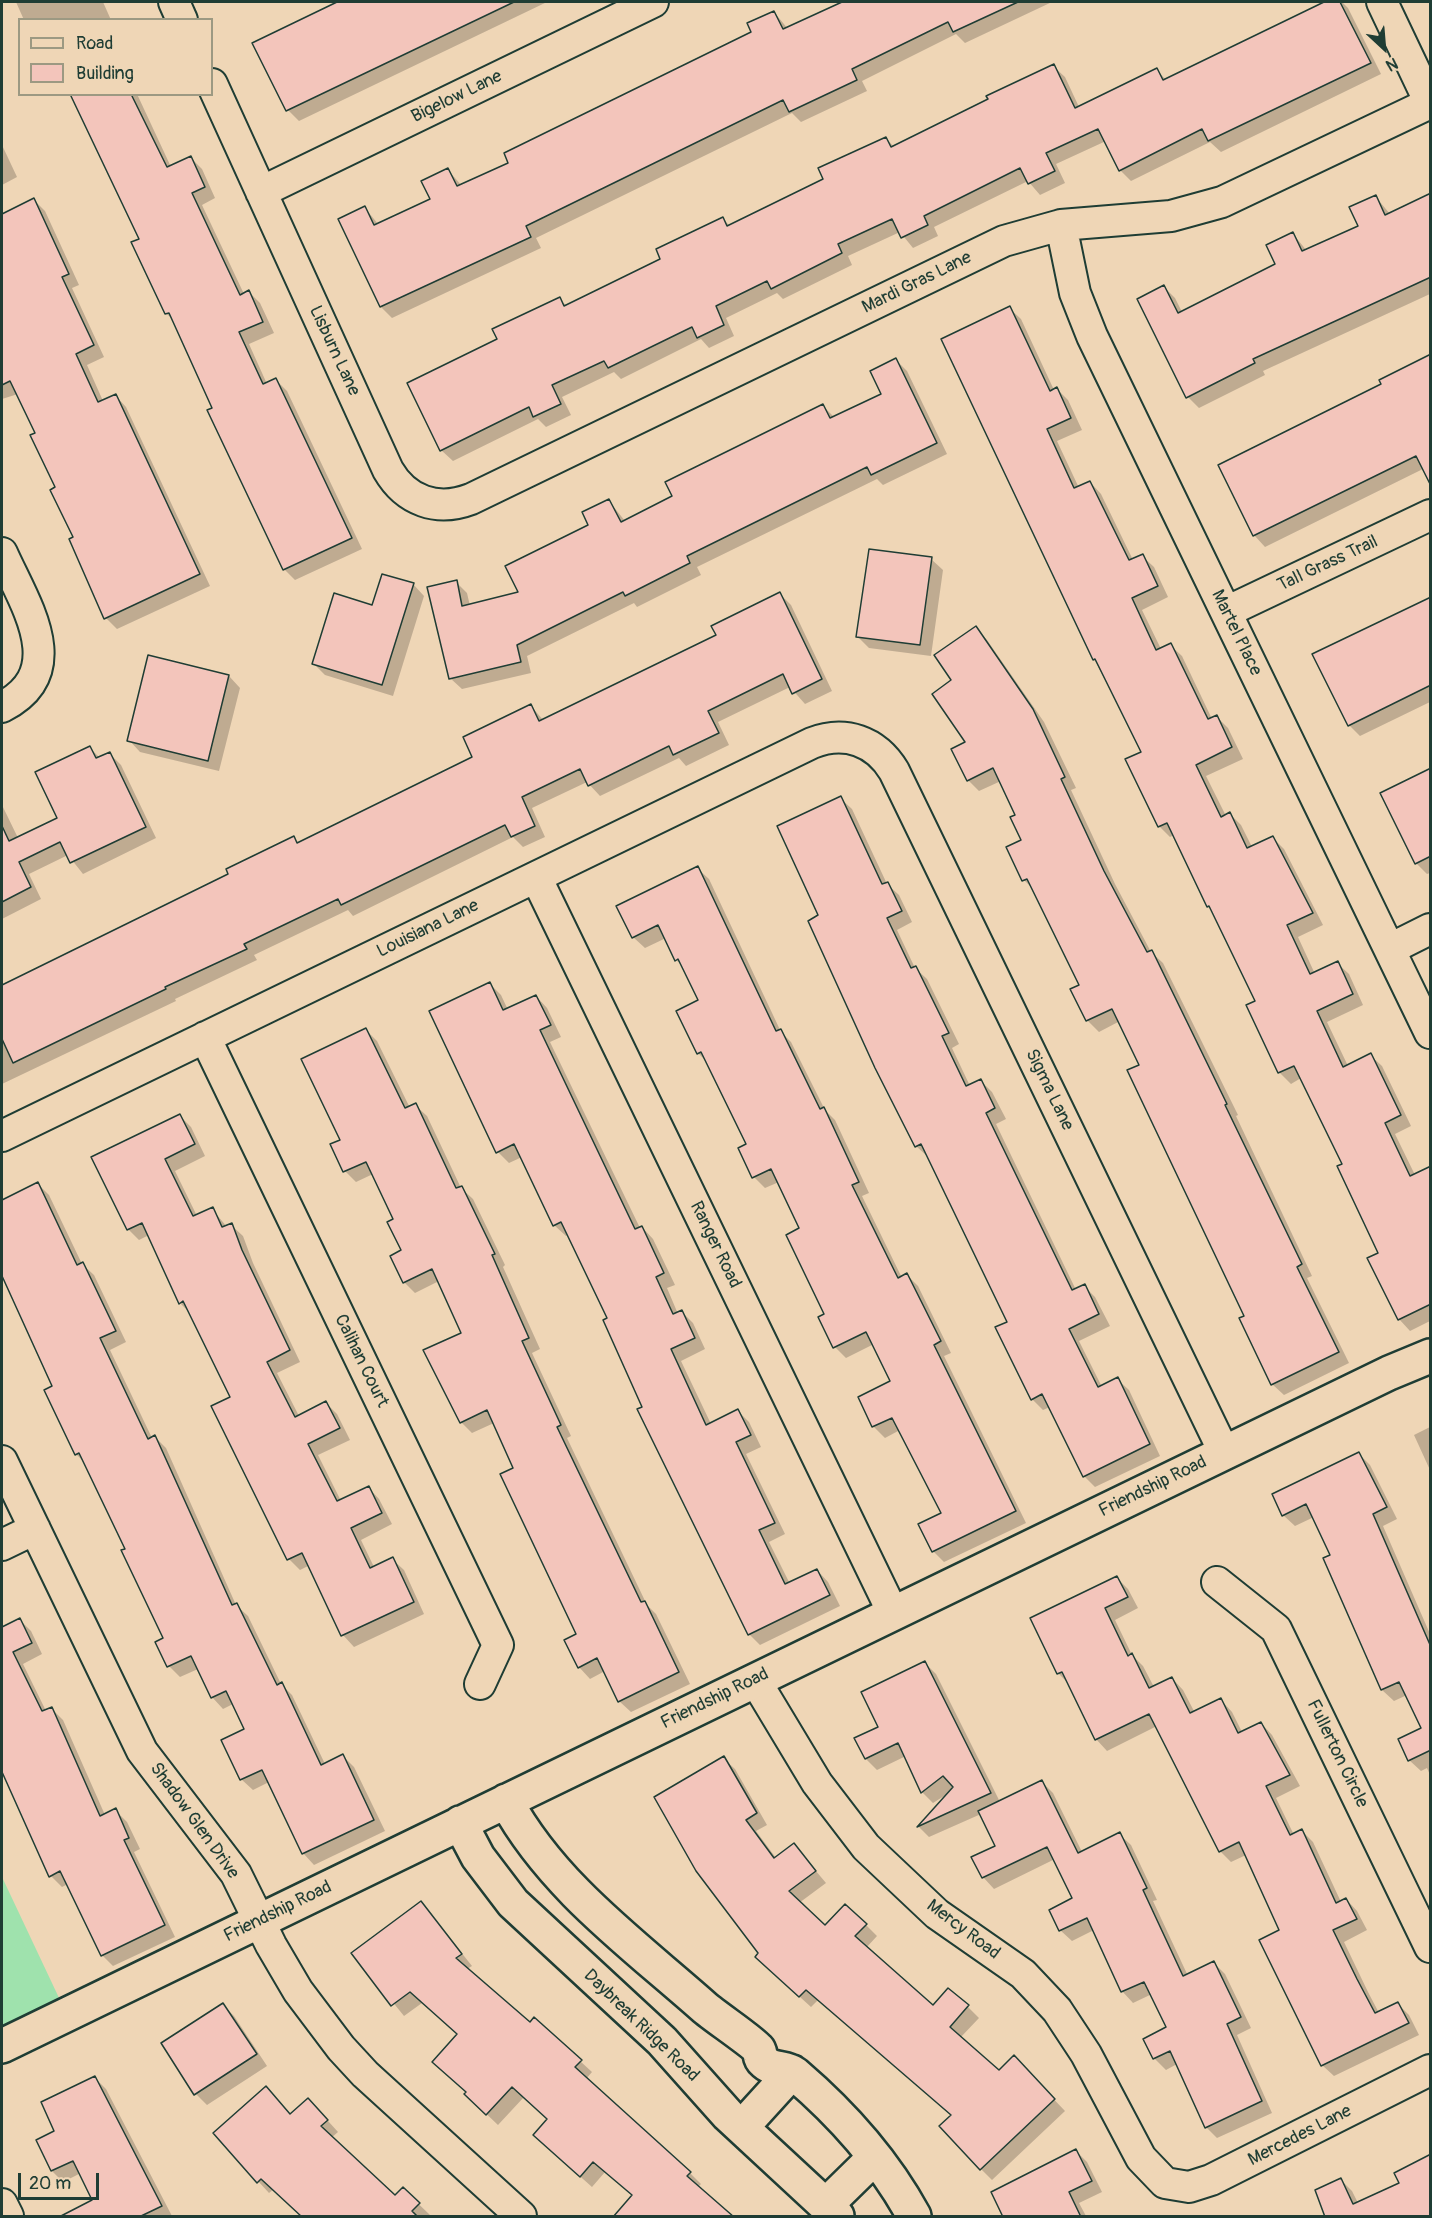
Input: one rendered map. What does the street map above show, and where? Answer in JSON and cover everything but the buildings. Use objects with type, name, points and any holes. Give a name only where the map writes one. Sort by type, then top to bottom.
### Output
[{"type":"street","points":[[174,2],[181,18]]},
{"type":"street","name":"Bigelow Lane","points":[[261,192],[653,2]]},
{"type":"street","points":[[1382,2],[1430,103]]},
{"type":"street","name":"Lisburn Lane","points":[[213,86],[388,470],[401,488],[419,500]]},
{"type":"street","name":"Mardi Gras Lane","points":[[419,500],[440,505],[471,499],[1015,237],[1060,225],[1171,216],[1222,202],[1430,103]]},
{"type":"street","name":"Martel Place","points":[[1060,225],[1069,270],[1085,320],[1431,1034]]},
{"type":"street","name":"Tall Grass Trail","points":[[1226,612],[1431,516]]},
{"type":"street","points":[[2,553],[38,634],[39,655],[34,676],[22,693],[2,706]]},
{"type":"street","name":"Louisiana Lane","points":[[2,1136],[812,743],[840,737],[859,740]]},
{"type":"street","name":"Sigma Lane","points":[[859,740],[883,755],[894,771],[1224,1452]]},
{"type":"street","name":"Ranger Road","points":[[536,877],[893,1613]]},
{"type":"street","points":[[1390,949],[1431,929]]},
{"type":"street","name":"Calihan Court","points":[[205,1037],[498,1645],[480,1684]]},
{"type":"street","name":"Friendship Road","points":[[2,2046],[1389,1372],[1431,1356]]},
{"type":"street","name":"Shadow Glen Drive","points":[[2,1461],[142,1751],[236,1874],[298,1991],[341,2048],[382,2091],[521,2217]]},
{"type":"street","points":[[2,1545],[35,1529]]},
{"type":"street","name":"Fullerton Circle","points":[[1217,1582],[1276,1629],[1431,1947]]},
{"type":"street","name":"Mercy Road","points":[[755,1680],[817,1783],[866,1846],[937,1914],[1023,1974],[1056,2010],[1086,2054],[1141,2158],[1165,2183]]},
{"type":"street","points":[[506,1801],[526,1836],[564,1883],[724,2025],[758,2049],[761,2060],[772,2068],[790,2070],[837,2111],[875,2157],[914,2217]]},
{"type":"street","name":"Daybreak Ridge Road","points":[[460,1823],[478,1857],[513,1904],[662,2041],[742,2127],[832,2211]]},
{"type":"street","points":[[742,2127],[790,2070]]},
{"type":"street","name":"Mercedes Lane","points":[[1165,2183],[1189,2187],[1211,2181],[1431,2070]]},
{"type":"street","points":[[832,2211],[875,2157]]},
{"type":"street","points":[[2,2204],[8,2217]]},
{"type":"green space","points":[[2,1877],[60,2000],[2,2030]]}]
